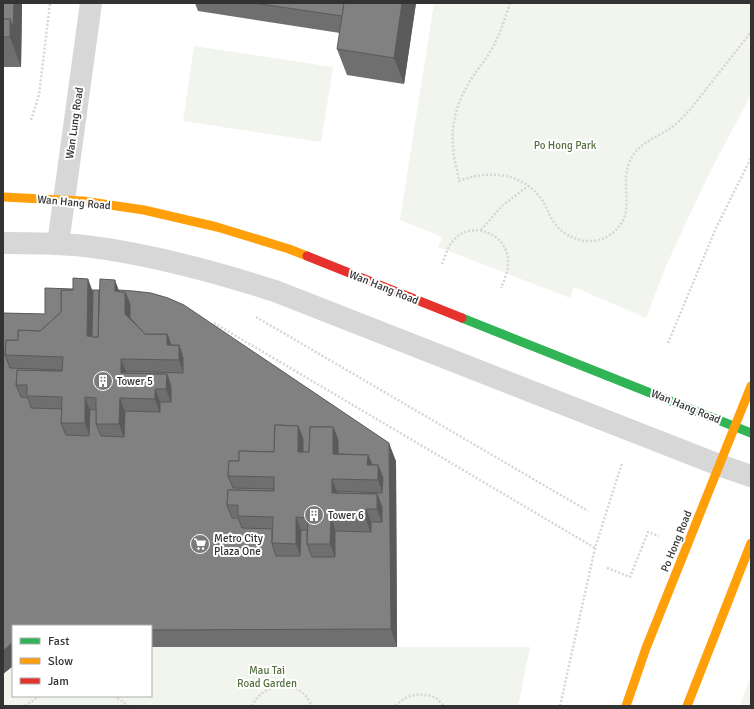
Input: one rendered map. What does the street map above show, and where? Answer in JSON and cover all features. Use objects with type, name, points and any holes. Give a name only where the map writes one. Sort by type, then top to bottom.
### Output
[{"type":"street","name":"Wan Lung Road","points":[[58,244],[91,3]]},
{"type":"street","name":"Wan Hang Road","points":[[3,197],[94,202],[183,218],[237,232],[289,249],[751,433]]},
{"type":"street","points":[[3,243],[58,244],[122,252],[174,262],[225,275],[275,291],[751,476]]},
{"type":"street","name":"Po Hong Road","points":[[626,706],[649,641],[751,386]]},
{"type":"street","points":[[687,706],[751,544]]},
{"type":"path","points":[[31,120],[39,95],[50,3]]},
{"type":"path","points":[[510,3],[504,24],[492,49],[466,88],[458,106],[452,143],[459,181],[473,176],[487,174],[502,175],[516,180],[528,186],[539,196],[548,208],[553,221],[562,232],[574,239],[587,242],[600,240],[612,234],[621,224],[626,212],[628,198],[625,180],[630,161],[641,145],[680,121],[751,32]]},
{"type":"path","points":[[668,344],[694,278],[716,228],[751,158]]},
{"type":"path","points":[[481,230],[502,206],[528,186]]},
{"type":"path","points":[[442,264],[452,241],[461,234],[481,230],[492,234],[501,241],[507,251],[509,262],[501,288]]},
{"type":"path","points":[[254,315],[588,511]]},
{"type":"path","points":[[214,323],[595,548]]},
{"type":"path","points":[[560,706],[595,548],[622,463]]},
{"type":"path","points":[[607,568],[630,577],[648,532],[662,537]]},
{"type":"path","points":[[252,706],[260,694],[270,687],[283,685],[295,688],[305,695],[312,706]]},
{"type":"path","points":[[396,706],[406,698],[416,695],[427,695],[437,699],[444,706]]},
{"type":"path","points":[[26,706],[38,697]]},
{"type":"path","points":[[116,697],[128,706]]},
{"type":"green space","name":"Po Hong Park","points":[[434,3],[751,3],[751,95],[713,166],[689,216],[666,266],[646,318],[574,287],[570,298],[438,247],[442,237],[400,220]]},
{"type":"green space","points":[[194,46],[333,67],[321,142],[183,121]]},
{"type":"green space","name":"Mau Tai Road Garden","points":[[152,647],[530,647],[518,706],[3,706],[3,674],[12,667],[12,697],[152,697]]},
{"type":"green space","points":[[751,676],[751,706],[742,706],[741,702]]},
{"type":"building","points":[[3,3],[14,3],[13,28],[10,19],[3,19]]},
{"type":"building","points":[[254,3],[344,3],[342,16]]},
{"type":"building","points":[[344,3],[402,3],[394,58],[337,49]]},
{"type":"building","points":[[3,19],[10,19],[10,37],[3,37]]},
{"type":"building","points":[[73,278],[88,279],[87,336],[98,337],[100,279],[115,280],[115,291],[125,292],[125,314],[145,334],[167,334],[167,345],[179,345],[179,360],[121,359],[121,373],[167,374],[166,389],[155,389],[155,399],[120,398],[119,424],[96,424],[96,398],[85,397],[85,423],[61,423],[62,397],[27,396],[27,385],[16,385],[17,370],[62,371],[63,357],[5,355],[6,340],[18,340],[18,330],[40,331],[61,312],[61,290],[73,290]]},
{"type":"building","name":"Metro City Plaza One","points":[[45,288],[73,289],[61,290],[61,312],[40,331],[18,330],[18,340],[6,340],[5,355],[10,368],[62,370],[17,370],[16,385],[21,397],[28,398],[31,408],[62,409],[61,423],[66,435],[89,436],[90,409],[96,410],[96,424],[101,436],[124,437],[125,411],[160,412],[160,402],[171,402],[171,387],[167,374],[126,373],[126,371],[183,373],[183,358],[179,345],[171,345],[167,334],[145,334],[130,318],[130,304],[125,292],[119,292],[119,290],[151,293],[184,305],[389,443],[391,629],[152,630],[152,625],[12,625],[12,643],[3,651],[3,313],[45,314]],"holes":[[[275,425],[298,426],[303,439],[303,452],[309,452],[310,427],[333,427],[338,440],[338,454],[368,455],[372,465],[378,465],[383,478],[382,493],[337,491],[337,493],[377,494],[382,507],[382,522],[371,522],[371,532],[335,531],[335,557],[312,557],[307,544],[307,530],[301,530],[300,556],[276,556],[272,543],[272,529],[242,528],[238,518],[232,518],[227,505],[228,490],[274,491],[274,489],[233,488],[228,476],[229,461],[239,461],[239,451],[274,452]]]},
{"type":"building","points":[[92,290],[99,290],[98,337],[92,337]]},
{"type":"building","points":[[275,425],[298,426],[298,452],[309,452],[310,427],[333,427],[333,454],[368,455],[367,465],[378,465],[378,480],[332,479],[332,493],[377,494],[377,509],[366,509],[366,519],[331,518],[330,544],[307,544],[308,518],[296,517],[296,544],[272,543],[273,517],[238,516],[238,505],[227,505],[228,490],[274,491],[274,477],[228,476],[229,461],[239,461],[239,451],[274,452]]},
{"type":"traffic: fast","points":[[462,318],[751,433]]},
{"type":"traffic: slow","points":[[3,197],[83,201],[144,210],[217,227],[307,256]]},
{"type":"traffic: slow","points":[[626,706],[646,648],[751,386]]},
{"type":"traffic: slow","points":[[687,706],[751,543]]},
{"type":"traffic: jam","points":[[307,256],[462,318]]},
{"type":"place","name":"Tower 5","points":[[103,381]]},
{"type":"place","name":"Tower 6","points":[[314,515]]},
{"type":"place","name":"Metro City Plaza One","points":[[200,544]]}]
